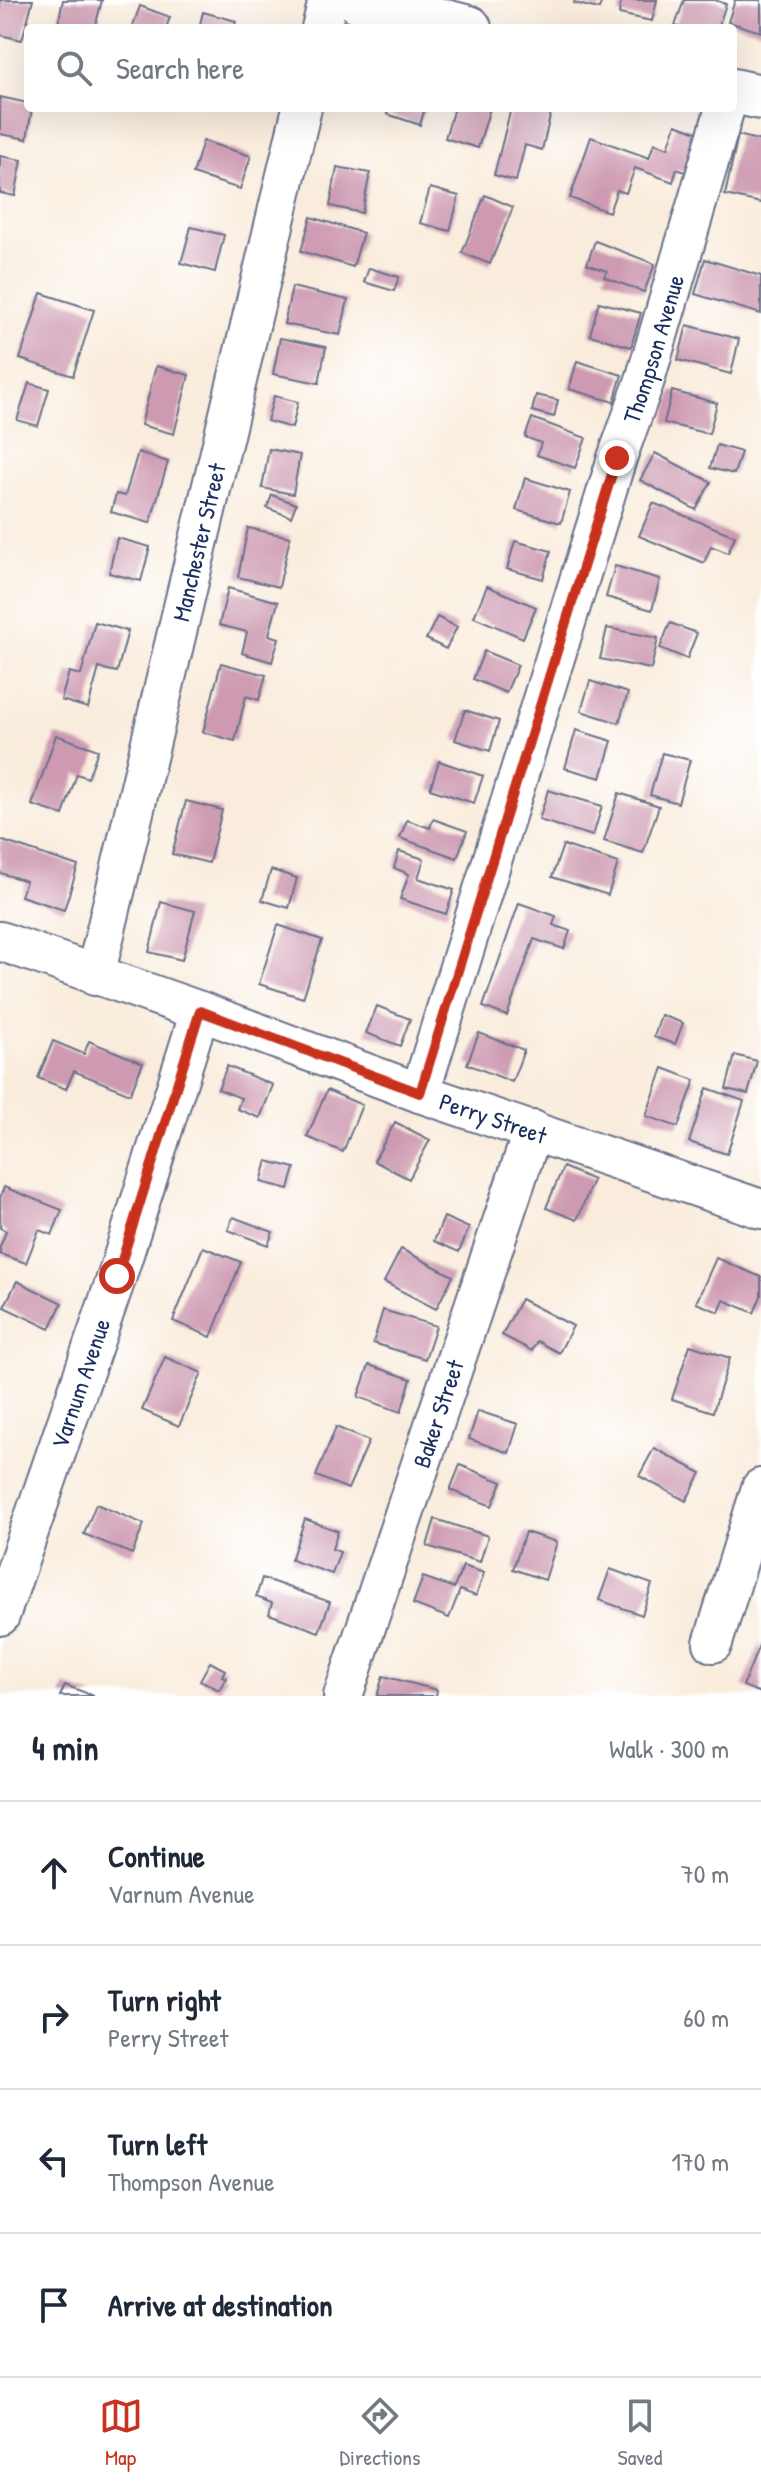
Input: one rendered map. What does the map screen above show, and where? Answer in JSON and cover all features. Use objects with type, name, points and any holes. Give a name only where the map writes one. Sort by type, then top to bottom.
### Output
[{"type":"main road","points":[[358,0],[453,24]]},
{"type":"main road","points":[[737,92],[761,97]]},
{"type":"street","points":[[322,24],[328,0]]},
{"type":"street","name":"Manchester Street","points":[[95,976],[301,112]]},
{"type":"street","name":"Thompson Avenue","points":[[420,1093],[617,458],[645,380],[724,112]]},
{"type":"street","name":"Perry Street","points":[[0,941],[420,1093],[761,1209]]},
{"type":"street","name":"Varnum Avenue","points":[[0,1616],[117,1276],[200,1011]]},
{"type":"street","name":"Baker Street","points":[[343,1696],[533,1130]]},
{"type":"street","points":[[713,1643],[761,1488]]},
{"type":"building","points":[[0,0],[33,0],[22,40],[0,35]]},
{"type":"building","points":[[63,0],[102,0],[96,24],[58,24]]},
{"type":"building","points":[[575,0],[602,0],[599,9],[574,3]]},
{"type":"building","points":[[621,0],[657,0],[652,21],[619,14]]},
{"type":"building","points":[[684,0],[715,0],[726,4],[719,24],[676,24]]},
{"type":"building","points":[[735,0],[761,0],[761,32],[728,22]]},
{"type":"building","points":[[140,6],[170,17],[167,24],[133,24]]},
{"type":"building","points":[[203,12],[236,21],[235,24],[200,24]]},
{"type":"building","points":[[0,97],[24,102],[24,112],[31,112],[27,139],[0,134]]},
{"type":"building","points":[[388,112],[424,112],[420,125]]},
{"type":"building","points":[[453,112],[489,112],[478,148],[445,138]]},
{"type":"building","points":[[510,112],[551,112],[542,150],[525,145],[516,181],[494,175]]},
{"type":"building","points":[[676,124],[702,134],[688,173],[677,169],[673,182],[635,168],[626,193],[617,190],[609,212],[570,198],[591,137],[649,158],[654,143],[668,148]]},
{"type":"building","points":[[738,135],[761,141],[761,203],[725,195]]},
{"type":"building","points":[[203,141],[251,156],[240,189],[193,174]]},
{"type":"building","points":[[0,156],[22,160],[15,196],[0,193]]},
{"type":"building","points":[[337,167],[370,173],[362,213],[330,206]]},
{"type":"building","points":[[430,188],[459,196],[450,231],[420,223]]},
{"type":"building","points":[[485,195],[513,207],[490,264],[462,253]]},
{"type":"building","points":[[311,217],[363,233],[353,267],[301,251]]},
{"type":"building","points":[[191,227],[224,235],[215,272],[181,263]]},
{"type":"building","points":[[595,241],[655,264],[644,292],[604,277],[607,271],[587,264]]},
{"type":"building","points":[[705,259],[761,276],[761,314],[695,294]]},
{"type":"building","points":[[369,268],[399,277],[394,291],[364,282]]},
{"type":"building","points":[[292,287],[348,300],[340,335],[284,324]]},
{"type":"building","points":[[41,293],[94,310],[73,376],[20,359]]},
{"type":"building","points":[[599,302],[641,313],[631,347],[590,335]]},
{"type":"building","points":[[687,325],[739,339],[731,374],[678,360]]},
{"type":"building","points":[[280,338],[326,347],[319,383],[273,374]]},
{"type":"building","points":[[577,361],[622,375],[614,402],[569,389]]},
{"type":"building","points":[[156,366],[189,375],[174,434],[141,425]]},
{"type":"building","points":[[29,383],[49,389],[38,426],[17,420]]},
{"type":"building","points":[[672,391],[717,403],[709,434],[664,423]]},
{"type":"building","points":[[536,395],[558,400],[554,417],[532,411]]},
{"type":"building","points":[[274,396],[298,402],[292,428],[267,421]]},
{"type":"building","points":[[532,418],[586,438],[575,468],[537,455],[541,443],[525,437]]},
{"type":"building","points":[[717,445],[741,452],[734,474],[710,468]]},
{"type":"building","points":[[269,449],[300,455],[293,494],[262,488]]},
{"type":"building","points":[[138,452],[168,462],[150,523],[111,512],[116,494],[125,496]]},
{"type":"building","points":[[655,453],[711,482],[696,510],[640,480]]},
{"type":"building","points":[[525,478],[570,492],[561,523],[516,510]]},
{"type":"building","points":[[272,495],[296,504],[291,517],[267,508]]},
{"type":"building","points":[[653,503],[735,536],[728,553],[711,546],[704,563],[639,536]]},
{"type":"building","points":[[248,528],[290,537],[279,587],[238,577]]},
{"type":"building","points":[[117,538],[150,547],[141,581],[109,573]]},
{"type":"building","points":[[515,541],[551,551],[543,579],[507,569]]},
{"type":"building","points":[[615,566],[660,579],[652,610],[606,597]]},
{"type":"building","points":[[487,586],[536,607],[523,638],[474,617]]},
{"type":"building","points":[[228,588],[278,602],[269,635],[279,638],[272,662],[242,653],[247,632],[219,625]]},
{"type":"building","points":[[437,617],[457,627],[446,649],[426,639]]},
{"type":"building","points":[[95,622],[128,631],[117,672],[99,668],[88,708],[61,700],[69,672],[81,675]]},
{"type":"building","points":[[670,623],[697,633],[687,659],[660,648]]},
{"type":"building","points":[[607,628],[658,638],[651,669],[600,659]]},
{"type":"building","points":[[484,651],[518,665],[506,693],[473,679]]},
{"type":"building","points":[[221,663],[266,675],[259,700],[246,696],[235,741],[203,732]]},
{"type":"building","points":[[590,681],[628,693],[619,723],[581,711]]},
{"type":"building","points":[[465,710],[499,721],[490,751],[455,740]]},
{"type":"building","points":[[576,730],[612,741],[601,778],[565,768]]},
{"type":"building","points":[[56,735],[98,750],[88,778],[77,774],[63,815],[32,805]]},
{"type":"building","points":[[662,753],[690,760],[678,803],[650,795]]},
{"type":"building","points":[[439,761],[483,776],[474,803],[430,789]]},
{"type":"building","points":[[548,790],[602,806],[593,836],[539,820]]},
{"type":"building","points":[[619,793],[659,806],[643,853],[604,841]]},
{"type":"building","points":[[186,801],[222,810],[209,863],[172,854]]},
{"type":"building","points":[[433,819],[467,831],[457,858],[400,838],[407,820],[430,828]]},
{"type":"building","points":[[0,840],[78,866],[64,910],[21,896],[26,881],[0,873]]},
{"type":"building","points":[[563,845],[618,863],[608,895],[552,877]]},
{"type":"building","points":[[399,851],[424,859],[418,878],[454,890],[446,914],[400,899],[409,874],[394,868]]},
{"type":"building","points":[[271,870],[297,878],[289,908],[262,900]]},
{"type":"building","points":[[161,902],[195,911],[182,960],[149,952]]},
{"type":"building","points":[[519,903],[556,916],[553,925],[570,931],[564,949],[534,939],[507,1016],[483,1007]]},
{"type":"building","points":[[278,925],[322,940],[303,998],[259,984]]},
{"type":"building","points":[[377,1006],[410,1019],[400,1046],[366,1033]]},
{"type":"building","points":[[661,1015],[683,1023],[675,1044],[654,1037]]},
{"type":"building","points":[[479,1033],[524,1050],[512,1082],[467,1064]]},
{"type":"building","points":[[53,1041],[84,1054],[89,1041],[143,1063],[130,1094],[74,1071],[66,1089],[38,1078]]},
{"type":"building","points":[[735,1055],[757,1061],[748,1094],[726,1089]]},
{"type":"building","points":[[227,1066],[273,1085],[260,1118],[237,1109],[241,1098],[218,1089]]},
{"type":"building","points":[[663,1068],[695,1080],[678,1127],[646,1116]]},
{"type":"building","points":[[707,1088],[744,1101],[727,1154],[689,1142]]},
{"type":"building","points":[[327,1090],[362,1105],[343,1152],[307,1137]]},
{"type":"building","points":[[395,1122],[430,1140],[409,1179],[374,1161]]},
{"type":"building","points":[[267,1161],[295,1168],[289,1189],[261,1182]]},
{"type":"building","points":[[563,1167],[593,1180],[577,1220],[546,1208]]},
{"type":"building","points":[[4,1187],[62,1210],[52,1235],[39,1230],[26,1263],[0,1254],[6,1231],[0,1228],[0,1198]]},
{"type":"building","points":[[233,1217],[273,1232],[268,1245],[228,1230]]},
{"type":"building","points":[[444,1217],[469,1228],[459,1252],[434,1241]]},
{"type":"building","points":[[203,1247],[241,1262],[211,1337],[173,1321]]},
{"type":"building","points":[[401,1249],[453,1276],[436,1309],[384,1282]]},
{"type":"building","points":[[716,1258],[761,1277],[761,1296],[754,1313],[724,1300],[719,1312],[696,1303]]},
{"type":"building","points":[[17,1281],[62,1303],[50,1329],[4,1307]]},
{"type":"building","points":[[521,1299],[573,1326],[559,1353],[537,1341],[532,1351],[502,1335]]},
{"type":"building","points":[[383,1310],[436,1326],[425,1359],[373,1343]]},
{"type":"building","points":[[690,1345],[730,1358],[713,1412],[672,1399]]},
{"type":"building","points":[[165,1357],[202,1373],[179,1426],[142,1410]]},
{"type":"building","points":[[369,1365],[411,1379],[401,1412],[358,1397]]},
{"type":"building","points":[[478,1411],[518,1424],[509,1453],[469,1439]]},
{"type":"building","points":[[336,1427],[369,1441],[348,1489],[316,1476]]},
{"type":"building","points":[[654,1448],[701,1473],[686,1501],[639,1476]]},
{"type":"building","points":[[460,1465],[502,1482],[492,1506],[450,1490]]},
{"type":"building","points":[[96,1504],[144,1524],[132,1554],[84,1534]]},
{"type":"building","points":[[305,1519],[338,1531],[332,1549],[340,1552],[332,1574],[291,1560]]},
{"type":"building","points":[[435,1519],[488,1536],[480,1562],[427,1546]]},
{"type":"building","points":[[525,1532],[557,1542],[545,1580],[513,1569]]},
{"type":"building","points":[[463,1566],[484,1573],[476,1596],[460,1590],[449,1618],[413,1604],[423,1577],[454,1588]]},
{"type":"building","points":[[610,1569],[652,1584],[642,1615],[599,1600]]},
{"type":"building","points":[[262,1578],[330,1602],[319,1632],[269,1614],[272,1603],[256,1597]]},
{"type":"building","points":[[761,1640],[761,1693],[743,1686]]},
{"type":"building","points":[[210,1662],[225,1670],[222,1676],[226,1678],[219,1690],[200,1680]]},
{"type":"building","points":[[383,1676],[437,1690],[436,1696],[377,1696]]},
{"type":"building","points":[[65,1685],[94,1696],[60,1696]]},
{"type":"route","points":[[117,1276],[200,1011],[420,1093],[617,458]]}]
